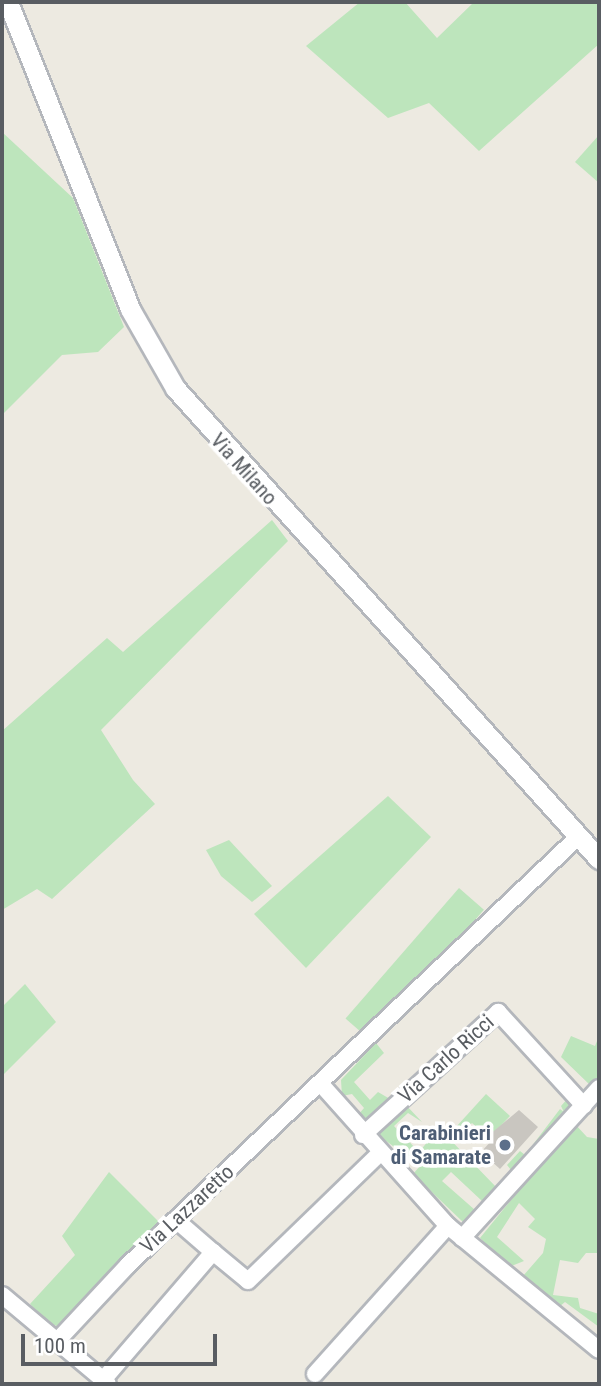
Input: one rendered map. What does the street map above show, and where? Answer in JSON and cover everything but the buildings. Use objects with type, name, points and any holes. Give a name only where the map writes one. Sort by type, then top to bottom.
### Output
[{"type":"street","name":"Via Milano","points":[[8,2],[121,288],[169,379],[222,445],[599,859]]},
{"type":"street","name":"Via Lazzaretto","points":[[58,1340],[176,1220],[579,836]]},
{"type":"street","name":"Via Carlo Ricci","points":[[363,1135],[498,1012],[584,1106]]},
{"type":"street","points":[[320,1083],[379,1154],[448,1226],[599,1350]]},
{"type":"street","points":[[462,1238],[599,1088]]},
{"type":"street","points":[[176,1220],[248,1281],[379,1154]]},
{"type":"street","points":[[315,1374],[448,1226]]},
{"type":"street","points":[[2,1295],[106,1382],[213,1252]]},
{"type":"green space","points":[[360,2],[405,2],[437,38],[474,2],[599,2],[599,44],[479,151],[429,103],[388,118],[306,46]]},
{"type":"green space","points":[[2,132],[73,198],[124,327],[98,352],[62,355],[2,415]]},
{"type":"green space","points":[[599,135],[599,183],[575,162]]},
{"type":"green space","points":[[272,520],[288,541],[101,730],[133,780],[155,804],[52,899],[37,889],[2,910],[2,731],[107,638],[123,652]]},
{"type":"green space","points":[[388,796],[431,837],[306,968],[254,914]]},
{"type":"green space","points":[[229,840],[272,886],[252,902],[221,876],[206,850]]},
{"type":"green space","points":[[459,888],[484,910],[370,1040],[346,1019]]},
{"type":"green space","points":[[25,984],[56,1022],[2,1076],[2,1007]]},
{"type":"green space","points":[[571,1036],[595,1046],[599,1036],[599,1077],[591,1086],[561,1057]]},
{"type":"green space","points":[[376,1043],[384,1053],[354,1082],[370,1100],[378,1092],[390,1099],[364,1120],[358,1115],[364,1108],[352,1094],[342,1096],[341,1080]]},
{"type":"green space","points":[[486,1094],[510,1116],[489,1138],[472,1123],[462,1133],[456,1127]]},
{"type":"green space","points":[[569,1097],[572,1107],[507,1179],[511,1170],[507,1165],[520,1151],[525,1155],[560,1109],[564,1112],[561,1106]]},
{"type":"green space","points":[[405,1104],[422,1122],[408,1113],[394,1126],[419,1152],[439,1128],[497,1188],[465,1224],[413,1174],[420,1166],[378,1135]],"holes":[[[451,1172],[482,1201],[475,1210],[442,1181]]]},
{"type":"green space","points":[[574,1123],[587,1137],[599,1139],[599,1253],[586,1253],[578,1263],[560,1260],[553,1295],[578,1298],[580,1308],[599,1314],[599,1327],[565,1302],[559,1307],[523,1276],[543,1253],[546,1239],[528,1227],[535,1219],[519,1203],[497,1237],[524,1261],[509,1267],[480,1238],[516,1194],[512,1190]]},
{"type":"green space","points":[[109,1172],[160,1223],[57,1326],[48,1323],[30,1304],[75,1255],[62,1236]]},
{"type":"place","name":"Carabinieri di Samarate","points":[[505,1145]]}]
